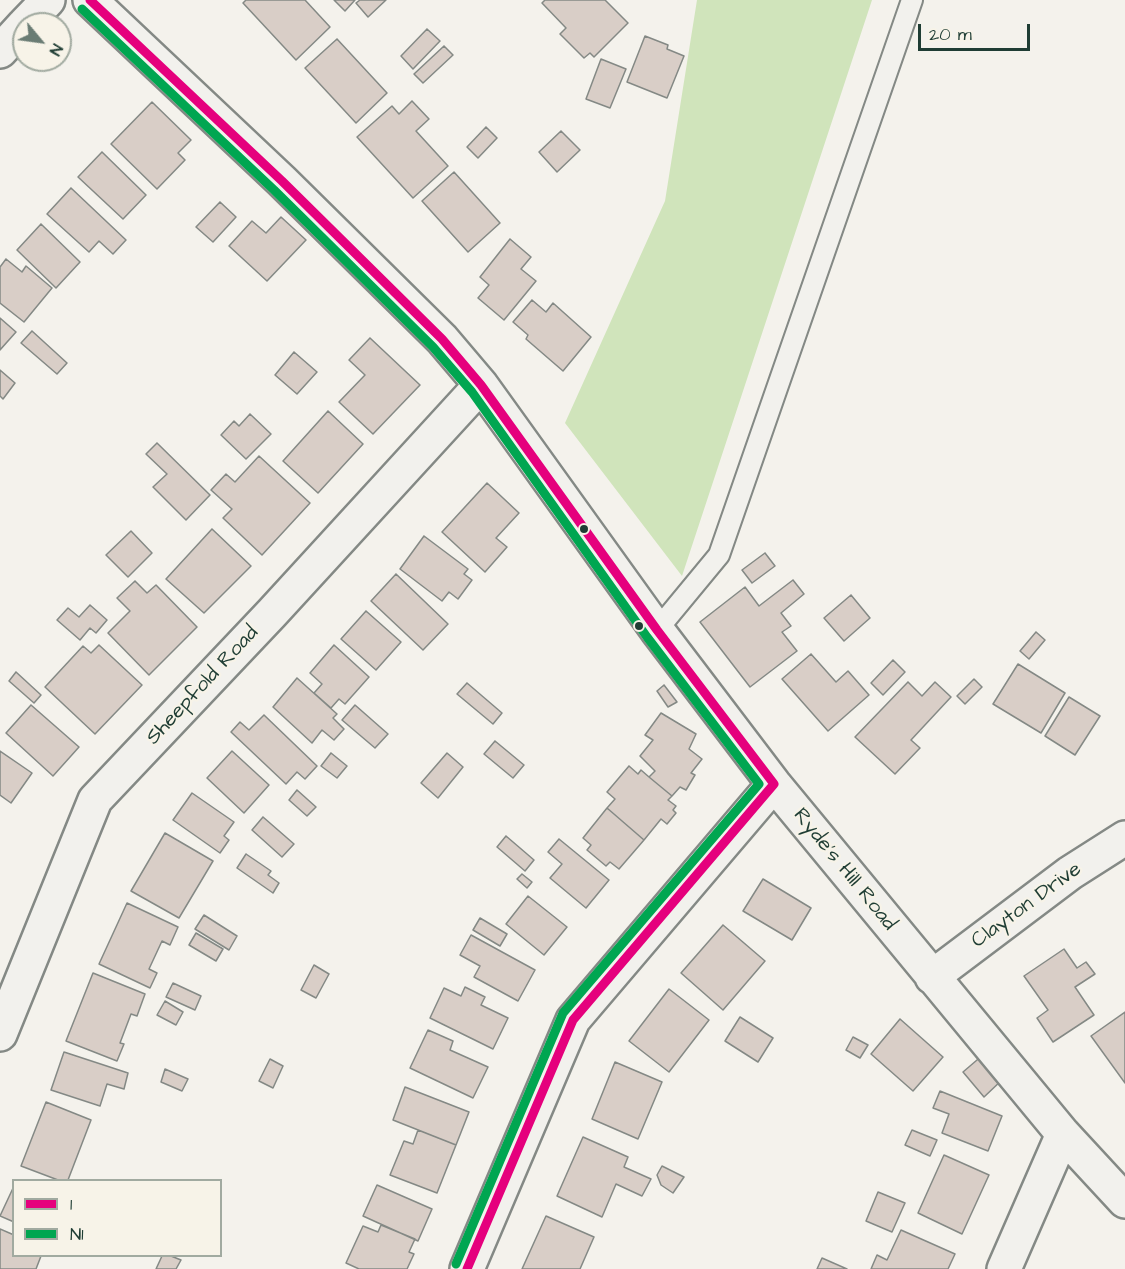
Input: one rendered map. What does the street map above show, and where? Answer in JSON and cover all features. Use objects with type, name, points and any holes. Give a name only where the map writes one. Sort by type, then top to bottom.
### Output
[{"type":"street","points":[[37,12],[48,0]]},
{"type":"street","name":"Ryde's Hill Road","points":[[90,0],[282,181],[442,339],[481,386],[657,630],[774,784],[1063,1134],[1125,1201]]},
{"type":"street","points":[[0,51],[12,39]]},
{"type":"street","name":"Sheepfold Road","points":[[0,1034],[95,800],[481,386]]},
{"type":"street","points":[[467,1269],[573,1020],[774,784]]},
{"type":"street","name":"Clayton Drive","points":[[932,977],[1070,873],[1125,838]]},
{"type":"street","points":[[1004,1269],[1063,1134]]},
{"type":"lane","points":[[657,630],[719,555],[912,0]]},
{"type":"green space","points":[[697,0],[872,0],[682,576],[565,423],[665,201]]},
{"type":"building","points":[[246,0],[305,0],[330,27],[296,60],[243,3]]},
{"type":"building","points":[[334,0],[355,0],[345,11]]},
{"type":"building","points":[[360,0],[386,0],[368,17],[356,3]]},
{"type":"building","points":[[545,0],[605,0],[628,23],[594,57],[590,53],[584,58],[560,34],[566,28],[542,3]]},
{"type":"building","points":[[427,29],[440,41],[413,69],[401,56]]},
{"type":"building","points":[[645,36],[668,45],[667,49],[684,56],[667,98],[627,82]]},
{"type":"building","points":[[337,39],[387,93],[356,123],[305,68]]},
{"type":"building","points":[[444,46],[453,55],[423,83],[414,74]]},
{"type":"building","points":[[601,59],[626,69],[610,108],[586,99]]},
{"type":"building","points":[[412,101],[429,119],[416,131],[448,166],[413,198],[357,137],[392,106],[399,114]]},
{"type":"building","points":[[152,102],[191,140],[178,153],[185,160],[157,189],[111,144]]},
{"type":"building","points":[[486,127],[497,138],[478,158],[467,147]]},
{"type":"building","points":[[561,131],[580,150],[557,172],[539,152]]},
{"type":"building","points":[[102,152],[146,195],[123,219],[78,177]]},
{"type":"building","points":[[454,172],[500,223],[468,252],[422,201]]},
{"type":"building","points":[[71,188],[126,240],[113,254],[99,241],[89,252],[47,214]]},
{"type":"building","points":[[220,202],[236,217],[213,242],[196,227]]},
{"type":"building","points":[[281,217],[306,240],[267,281],[229,246],[252,221],[266,233]]},
{"type":"building","points":[[41,224],[80,262],[56,288],[17,250]]},
{"type":"building","points":[[510,239],[531,257],[521,269],[536,281],[504,320],[478,298],[489,285],[480,277]]},
{"type":"building","points":[[6,259],[22,272],[26,266],[52,288],[24,322],[0,303],[0,267]]},
{"type":"building","points":[[532,300],[546,312],[553,303],[591,337],[563,371],[526,339],[528,335],[513,322]]},
{"type":"building","points":[[0,318],[16,332],[0,350]]},
{"type":"building","points":[[32,331],[67,363],[57,374],[21,343]]},
{"type":"building","points":[[370,338],[420,385],[373,434],[339,402],[365,375],[349,360]]},
{"type":"building","points":[[294,352],[317,372],[297,394],[275,375]]},
{"type":"building","points":[[0,370],[15,383],[3,399],[0,396]]},
{"type":"building","points":[[328,411],[363,444],[318,493],[283,461]]},
{"type":"building","points":[[250,414],[271,434],[246,459],[221,435],[234,421],[239,426]]},
{"type":"building","points":[[157,443],[210,495],[186,520],[153,487],[167,474],[146,454]]},
{"type":"building","points":[[259,456],[310,503],[262,555],[223,518],[232,509],[211,490],[226,474],[235,482]]},
{"type":"building","points":[[487,483],[519,513],[496,538],[507,547],[485,572],[442,532]]},
{"type":"building","points":[[212,529],[251,566],[204,613],[166,579]]},
{"type":"building","points":[[131,531],[152,553],[128,577],[106,555]]},
{"type":"building","points":[[424,536],[468,569],[464,574],[472,580],[458,599],[449,592],[442,601],[400,569]]},
{"type":"building","points":[[765,553],[775,566],[752,583],[742,570]]},
{"type":"building","points":[[396,574],[448,624],[423,650],[371,601]]},
{"type":"building","points":[[793,580],[804,594],[781,613],[791,626],[782,632],[797,651],[750,687],[700,622],[745,587],[759,606]]},
{"type":"building","points":[[135,581],[147,593],[156,585],[197,627],[149,675],[108,633],[130,611],[117,598]]},
{"type":"building","points":[[851,595],[870,618],[844,641],[824,618]]},
{"type":"building","points":[[90,605],[107,620],[96,633],[90,628],[80,640],[57,620],[68,608],[79,617]]},
{"type":"building","points":[[366,611],[401,642],[376,670],[341,639]]},
{"type":"building","points":[[1036,632],[1045,640],[1029,659],[1020,651]]},
{"type":"building","points":[[99,645],[142,685],[95,734],[45,687],[83,646],[91,653]]},
{"type":"building","points":[[334,645],[369,677],[345,704],[339,699],[331,708],[314,693],[322,684],[310,673]]},
{"type":"building","points":[[811,654],[836,682],[848,671],[869,695],[828,731],[782,679]]},
{"type":"building","points":[[893,660],[905,672],[883,695],[871,683]]},
{"type":"building","points":[[1018,664],[1065,693],[1041,733],[993,704]]},
{"type":"building","points":[[16,672],[41,695],[34,703],[9,681]]},
{"type":"building","points":[[297,678],[337,714],[333,718],[344,729],[334,740],[322,730],[312,743],[273,707]]},
{"type":"building","points":[[974,679],[982,687],[965,704],[957,696]]},
{"type":"building","points":[[908,682],[922,696],[935,682],[951,697],[911,740],[920,748],[895,774],[855,737]]},
{"type":"building","points":[[467,683],[502,713],[493,724],[457,694]]},
{"type":"building","points":[[664,685],[677,702],[668,707],[657,691]]},
{"type":"building","points":[[1069,697],[1100,716],[1075,755],[1045,736]]},
{"type":"building","points":[[31,705],[79,747],[53,776],[6,733]]},
{"type":"building","points":[[355,705],[388,734],[375,748],[342,720]]},
{"type":"building","points":[[661,713],[696,734],[689,749],[702,759],[691,773],[695,775],[686,790],[680,787],[672,796],[649,777],[655,771],[640,756],[653,740],[645,735]]},
{"type":"building","points":[[264,715],[317,766],[305,779],[297,772],[286,784],[231,732],[240,722],[249,730]]},
{"type":"building","points":[[495,741],[524,765],[513,778],[484,754]]},
{"type":"building","points":[[0,751],[32,773],[11,803],[0,795]]},
{"type":"building","points":[[232,751],[269,785],[244,813],[207,778]]},
{"type":"building","points":[[331,753],[347,766],[337,778],[321,766]]},
{"type":"building","points":[[447,753],[463,767],[438,798],[421,783]]},
{"type":"building","points":[[629,766],[638,774],[641,770],[672,796],[668,800],[676,806],[673,810],[676,813],[667,824],[661,819],[644,840],[607,808],[615,799],[607,792]]},
{"type":"building","points":[[297,790],[316,807],[307,816],[289,800]]},
{"type":"building","points":[[192,793],[234,822],[224,836],[229,840],[220,853],[173,820]]},
{"type":"building","points":[[607,808],[644,840],[619,869],[610,862],[606,866],[587,850],[591,845],[583,838]]},
{"type":"building","points":[[263,817],[294,844],[282,857],[252,830]]},
{"type":"building","points":[[165,833],[213,861],[179,918],[131,891]]},
{"type":"building","points":[[506,836],[534,860],[525,871],[497,847]]},
{"type":"building","points":[[559,839],[609,880],[586,908],[550,878],[562,864],[548,852]]},
{"type":"building","points":[[246,854],[271,871],[268,875],[279,883],[273,893],[237,868]]},
{"type":"building","points":[[522,874],[532,882],[527,888],[517,879]]},
{"type":"building","points":[[763,879],[811,908],[792,940],[743,911]]},
{"type":"building","points":[[528,896],[567,927],[544,955],[506,924]]},
{"type":"building","points":[[127,903],[178,927],[170,945],[162,941],[149,969],[157,973],[150,988],[99,964]]},
{"type":"building","points":[[204,915],[237,936],[229,950],[195,929]]},
{"type":"building","points":[[480,918],[507,934],[500,946],[473,930]]},
{"type":"building","points":[[723,925],[765,961],[723,1010],[681,973]]},
{"type":"building","points":[[196,933],[223,949],[216,961],[189,945]]},
{"type":"building","points":[[471,935],[535,970],[518,1001],[474,977],[480,966],[460,955]]},
{"type":"building","points":[[1064,949],[1077,968],[1086,962],[1095,974],[1075,987],[1094,1015],[1053,1042],[1037,1018],[1048,1010],[1024,976]]},
{"type":"building","points":[[314,965],[329,974],[316,998],[301,990]]},
{"type":"building","points":[[93,973],[145,994],[137,1016],[131,1014],[120,1043],[124,1044],[117,1061],[66,1041]]},
{"type":"building","points":[[173,983],[201,996],[195,1010],[166,997]]},
{"type":"building","points":[[465,987],[485,997],[481,1005],[508,1018],[493,1049],[430,1018],[444,988],[461,996]]},
{"type":"building","points":[[669,989],[709,1020],[669,1072],[629,1041]]},
{"type":"building","points":[[165,1001],[183,1012],[176,1025],[157,1015]]},
{"type":"building","points":[[1125,1012],[1125,1083],[1091,1036]]},
{"type":"building","points":[[740,1017],[773,1038],[758,1062],[725,1041]]},
{"type":"building","points":[[900,1019],[943,1057],[913,1091],[871,1054]]},
{"type":"building","points":[[428,1030],[453,1041],[450,1050],[488,1067],[473,1098],[410,1068]]},
{"type":"building","points":[[853,1037],[868,1045],[860,1058],[846,1050]]},
{"type":"building","points":[[64,1052],[128,1073],[124,1089],[107,1084],[100,1106],[51,1090]]},
{"type":"building","points":[[984,1054],[1003,1079],[984,1097],[963,1072]]},
{"type":"building","points":[[270,1059],[283,1066],[273,1088],[259,1081]]},
{"type":"building","points":[[615,1062],[662,1082],[638,1139],[592,1119]]},
{"type":"building","points":[[165,1069],[188,1079],[182,1091],[161,1082]]},
{"type":"building","points":[[405,1087],[469,1112],[456,1145],[393,1120]]},
{"type":"building","points":[[940,1091],[1002,1116],[988,1151],[942,1133],[949,1114],[933,1108]]},
{"type":"building","points":[[46,1102],[91,1120],[68,1179],[55,1179],[21,1166]]},
{"type":"building","points":[[418,1130],[456,1145],[437,1193],[390,1175],[404,1141],[413,1144]]},
{"type":"building","points":[[912,1130],[937,1140],[930,1156],[905,1145]]},
{"type":"building","points":[[583,1137],[628,1157],[624,1167],[651,1179],[642,1196],[616,1184],[602,1217],[557,1196]]},
{"type":"building","points":[[944,1155],[989,1175],[962,1234],[918,1213]]},
{"type":"building","points":[[662,1166],[684,1177],[673,1193],[661,1185],[657,1175]]},
{"type":"building","points":[[377,1185],[432,1209],[418,1241],[363,1216]]},
{"type":"building","points":[[12,1190],[12,1221],[0,1216]]},
{"type":"building","points":[[878,1192],[905,1203],[892,1232],[866,1221]]},
{"type":"building","points":[[546,1216],[594,1237],[580,1269],[522,1269]]},
{"type":"building","points":[[381,1225],[415,1239],[409,1252],[414,1254],[407,1269],[359,1269],[346,1263],[363,1226],[378,1232]]},
{"type":"building","points":[[0,1229],[12,1234],[12,1257],[41,1257],[36,1269],[0,1269]]},
{"type":"building","points":[[901,1230],[955,1254],[948,1269],[871,1269],[877,1255],[887,1260]]},
{"type":"building","points":[[162,1257],[174,1257],[181,1260],[176,1269],[156,1269]]},
{"type":"building","points":[[822,1258],[847,1269],[817,1269]]},
{"type":"transit line","name":"1","points":[[90,0],[282,181],[442,339],[481,385],[657,630],[774,784],[573,1020],[467,1269]]},
{"type":"transit line","name":"N1","points":[[82,9],[274,190],[433,347],[472,392],[647,637],[759,784],[563,1013],[456,1264]]}]
